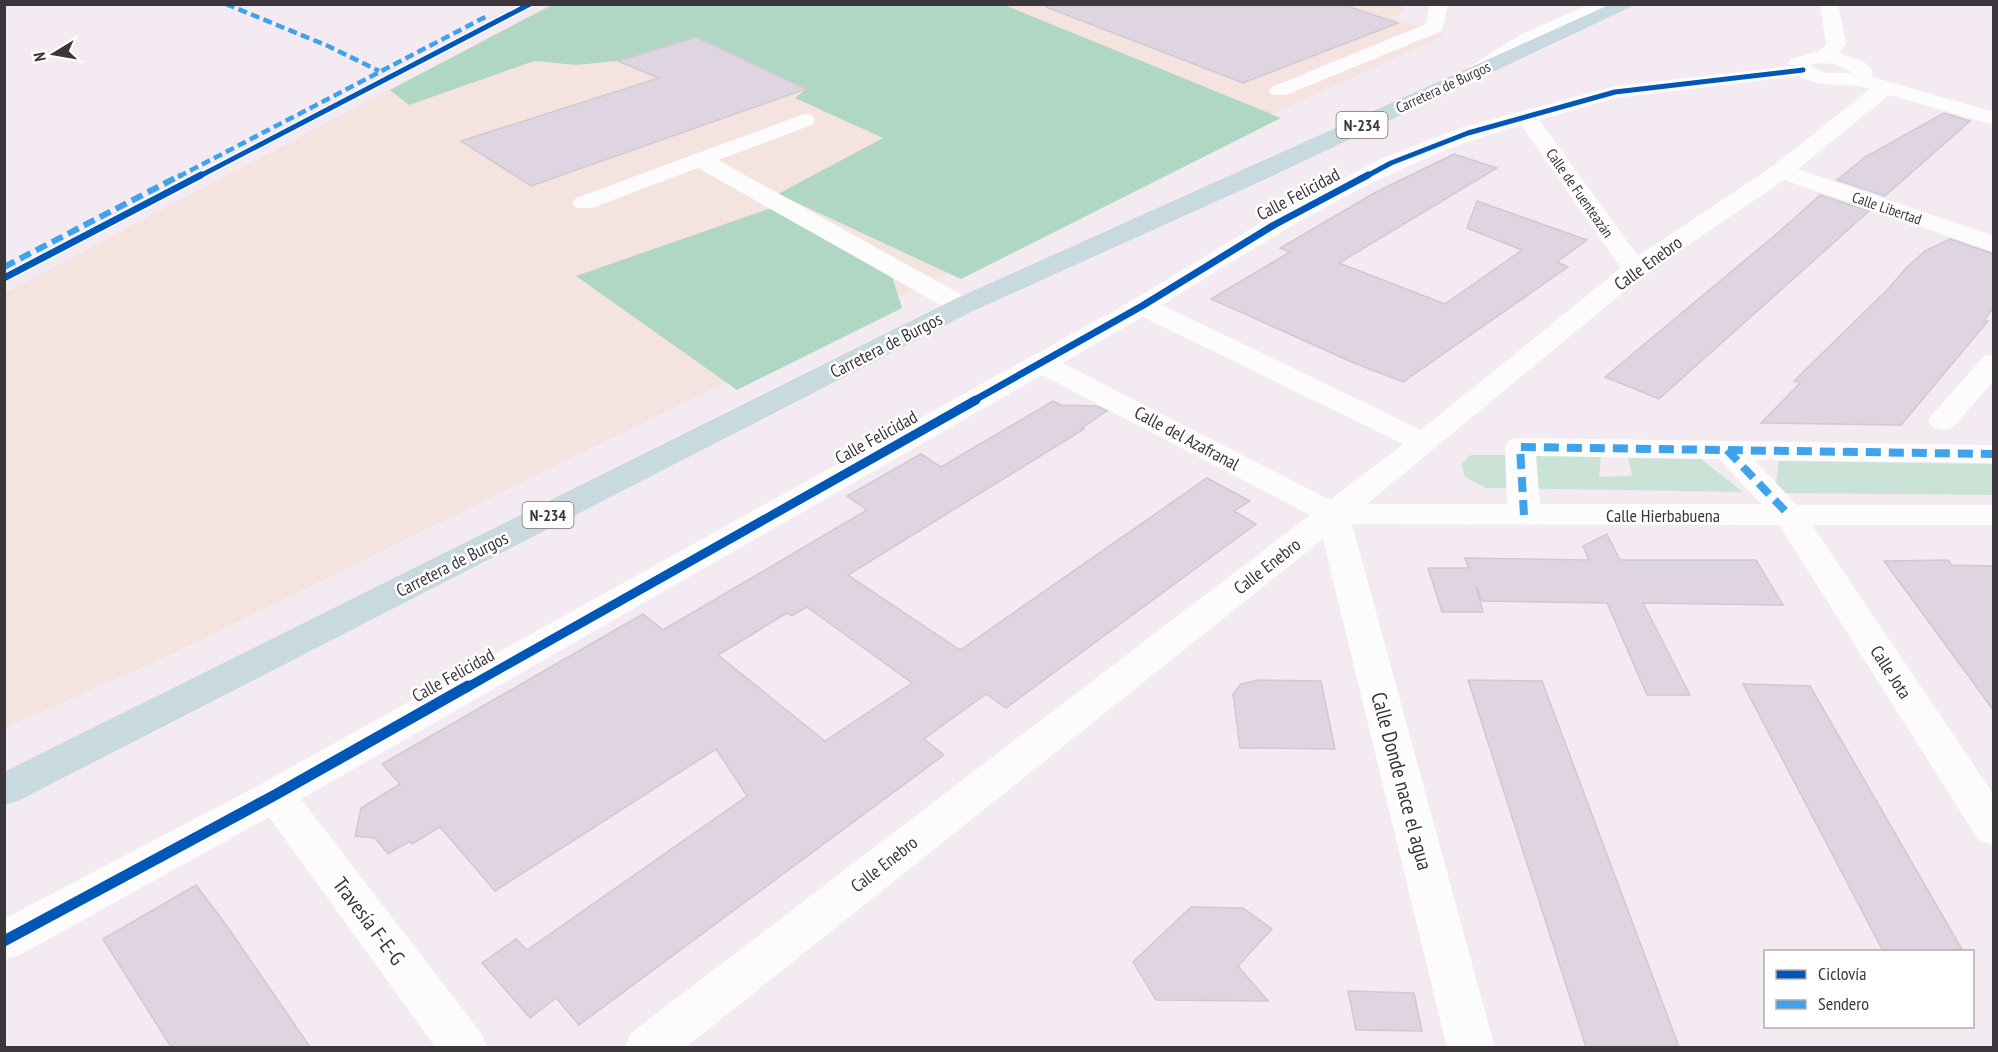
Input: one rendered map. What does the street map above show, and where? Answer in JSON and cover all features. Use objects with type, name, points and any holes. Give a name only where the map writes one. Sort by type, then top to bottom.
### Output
[{"type":"highway","name":"Carretera de Burgos","points":[[4,790],[963,306],[1094,244],[1421,78],[1592,4]]},
{"type":"highway","name":"Carretera de Burgos","points":[[1094,244],[1288,160],[1544,39],[1628,4]]},
{"type":"highway","points":[[1544,39],[1652,4]]},
{"type":"street","points":[[1279,91],[1435,27],[1439,4]]},
{"type":"street","points":[[1513,38],[1522,24],[1566,4]]},
{"type":"street","points":[[1456,81],[1527,39],[1607,4]]},
{"type":"street","points":[[1829,4],[1836,44],[1814,64],[1830,79],[1873,82],[1994,119]]},
{"type":"street","name":"Calle Felicidad","points":[[4,941],[275,795],[1142,306],[1274,225],[1391,164],[1468,133],[1615,92],[1814,64]]},
{"type":"street","name":"Calle Enebro","points":[[648,1047],[1424,443],[1635,270],[1781,171],[1873,82]]},
{"type":"street","name":"Calle de Fuenteazán","points":[[1525,116],[1635,270]]},
{"type":"street","points":[[584,203],[804,120]]},
{"type":"street","points":[[699,159],[963,306]]},
{"type":"street","name":"Calle Libertad","points":[[1781,171],[1994,245]]},
{"type":"street","points":[[1142,306],[1424,443]]},
{"type":"street","points":[[1943,421],[1994,362]]},
{"type":"street","name":"Calle del Azafranal","points":[[1041,363],[1333,514]]},
{"type":"street","points":[[1524,515],[1520,447],[1994,454]]},
{"type":"street","name":"Calle Jota","points":[[1727,450],[1789,515],[1994,829]]},
{"type":"street","name":"Calle Hierbabuena","points":[[1333,514],[1994,515]]},
{"type":"street","name":"Calle Donde nace el agua","points":[[1333,514],[1471,1047]]},
{"type":"street","name":"Travesía F-E-G","points":[[275,795],[464,1047]]},
{"type":"shaded area","points":[[1405,4],[1401,13],[1392,18],[1446,35],[1281,110],[172,654],[5,728],[5,293],[549,5]]},
{"type":"green space","points":[[1002,4],[1281,118],[961,279],[778,194],[883,138],[795,98],[806,89],[697,37],[618,61],[576,65],[534,61],[409,105],[390,90],[552,5]]},
{"type":"green space","points":[[774,207],[891,273],[902,308],[737,390],[576,276]]},
{"type":"green space","points":[[1538,447],[1601,457],[1599,477],[1632,476],[1628,458],[1701,459],[1743,492],[1486,488],[1465,477],[1461,464],[1470,455],[1511,455],[1535,467]]},
{"type":"green space","points":[[1779,461],[1993,464],[1993,495],[1775,493]]},
{"type":"building","points":[[1046,4],[1341,4],[1398,23],[1243,83],[1046,7]]},
{"type":"building","points":[[696,37],[806,89],[531,186],[461,141],[659,78],[618,61]]},
{"type":"building","points":[[1944,113],[1970,121],[1885,196],[1837,180],[1865,157]]},
{"type":"building","points":[[1454,154],[1497,168],[1339,263],[1445,304],[1522,250],[1467,228],[1477,201],[1587,240],[1557,262],[1568,267],[1403,382],[1354,363],[1211,299],[1290,252],[1280,248],[1376,192]]},
{"type":"building","points":[[1820,195],[1869,211],[1659,399],[1605,377],[1780,231]]},
{"type":"building","points":[[1950,239],[1994,254],[1994,307],[1984,320],[1988,321],[1901,425],[1761,423],[1800,383],[1794,381],[1889,288],[1906,268],[1925,251]]},
{"type":"building","points":[[1053,401],[1061,405],[1096,406],[1107,411],[1082,428],[1084,429],[848,575],[960,650],[1207,478],[1250,501],[1234,511],[1256,524],[1006,708],[986,694],[924,739],[944,755],[579,1025],[556,998],[530,1018],[482,963],[516,939],[527,950],[747,796],[716,749],[495,891],[440,827],[412,844],[410,841],[388,854],[375,838],[355,836],[361,808],[400,784],[382,764],[643,614],[663,630],[867,510],[847,496],[921,454],[941,467]],"holes":[[[807,607],[912,683],[825,741],[718,655],[787,613],[792,616]]]},
{"type":"building","points":[[1607,534],[1620,560],[1756,560],[1783,605],[1643,603],[1690,695],[1647,695],[1607,603],[1482,601],[1476,586],[1483,612],[1442,612],[1428,568],[1469,568],[1465,558],[1589,560],[1583,546]]},
{"type":"building","points":[[1948,560],[1951,565],[1994,566],[1994,711],[1884,561]]},
{"type":"building","points":[[1259,680],[1321,681],[1335,749],[1240,748],[1233,694],[1241,684]]},
{"type":"building","points":[[1468,680],[1542,681],[1679,1047],[1586,1047]]},
{"type":"building","points":[[1743,684],[1810,686],[1962,950],[1882,950]]},
{"type":"building","points":[[196,885],[310,1047],[171,1047],[103,939]]},
{"type":"building","points":[[1191,907],[1243,908],[1272,929],[1238,966],[1268,1001],[1156,1000],[1133,962]]},
{"type":"building","points":[[1348,991],[1414,993],[1422,1031],[1356,1030]]},
{"type":"marked path","points":[[226,4],[328,46],[379,71]]},
{"type":"marked path","points":[[4,267],[489,15]]},
{"type":"marked path","points":[[1524,515],[1520,447],[1994,454]]},
{"type":"marked path","points":[[1727,450],[1789,515]]},
{"type":"cycle path","points":[[4,278],[530,4]]},
{"type":"cycle path","points":[[4,941],[275,795],[1142,306],[1274,225],[1391,163],[1468,133],[1615,92],[1803,70]]}]
